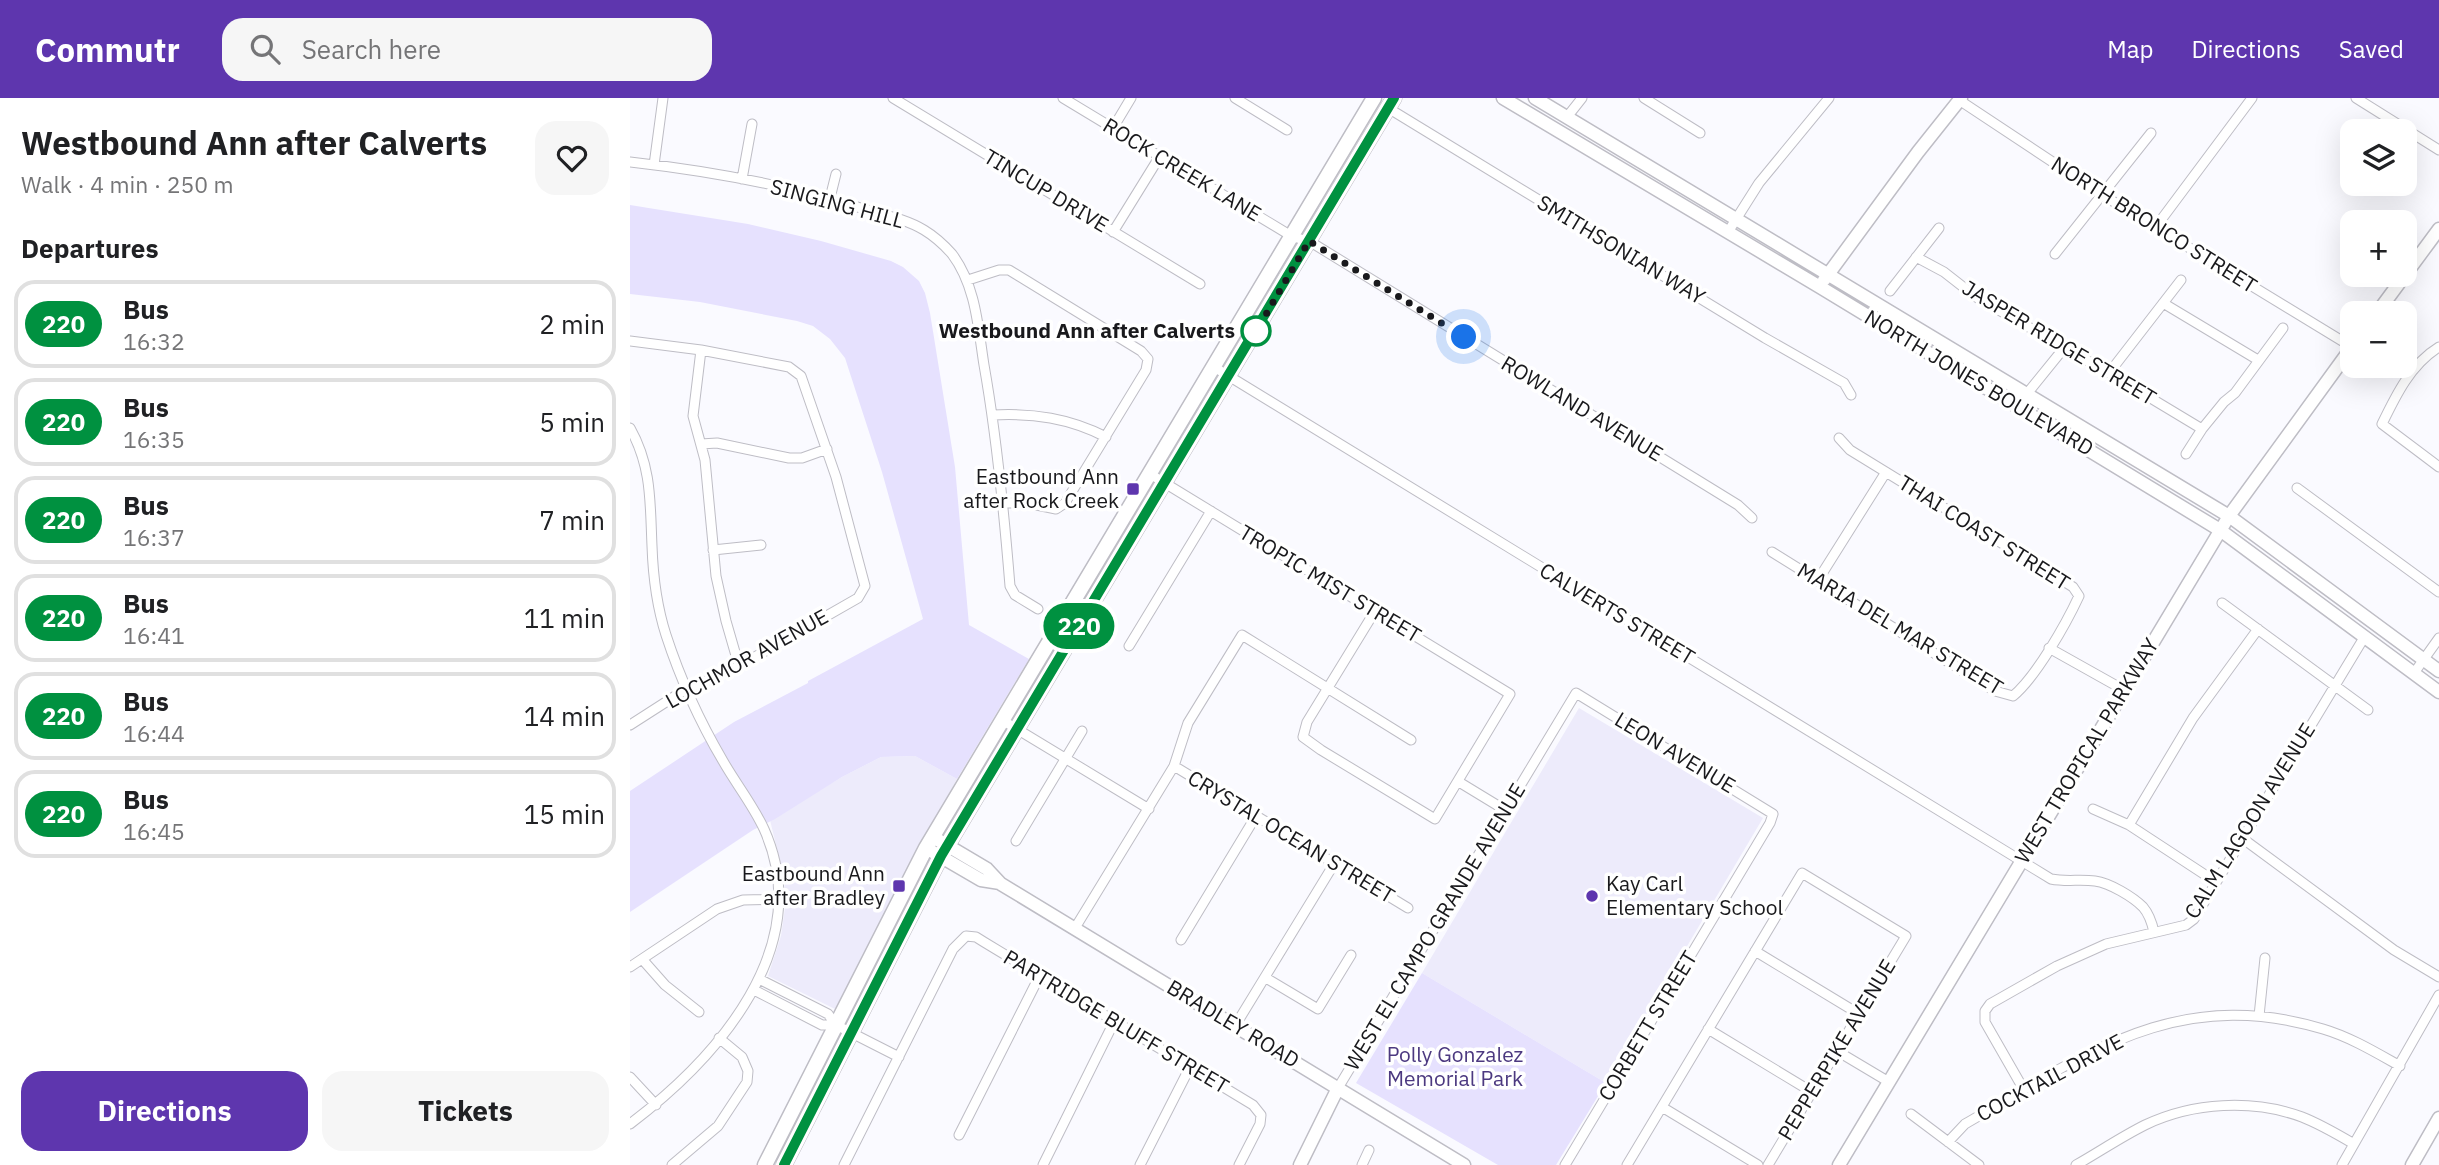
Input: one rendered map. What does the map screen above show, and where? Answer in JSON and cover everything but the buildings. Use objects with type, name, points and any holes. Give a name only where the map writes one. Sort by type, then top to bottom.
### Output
[{"type":"main road","points":[[784,1165],[944,851],[1229,377],[1374,98]]},
{"type":"main road","name":"NORTH JONES BOULEVARD","points":[[1503,98],[2220,530],[2439,692]]},
{"type":"main road","name":"NORTH JONES BOULEVARD","points":[[1535,98],[2229,516],[2439,671]]},
{"type":"main road","points":[[1819,286],[1960,99]]},
{"type":"main road","points":[[765,1165],[929,842],[1214,368],[1391,103]]},
{"type":"main road","points":[[2386,301],[2439,229]]},
{"type":"main road","name":"WEST TROPICAL PARKWAY","points":[[1839,1165],[2220,530],[2340,363]]},
{"type":"main road","name":"BRADLEY ROAD","points":[[929,842],[988,869],[1000,884],[1464,1165]]},
{"type":"main road","name":"WEST EL CAMPO GRANDE AVENUE","points":[[1300,1165],[1338,1088]]},
{"type":"main road","points":[[2414,1164],[2439,1118]]},
{"type":"street","points":[[654,165],[663,98]]},
{"type":"street","name":"TINCUP DRIVE","points":[[893,98],[1199,284]]},
{"type":"street","name":"ROCK CREEK LANE","points":[[1063,98],[1301,239]]},
{"type":"street","points":[[1113,128],[1131,98]]},
{"type":"street","points":[[1235,98],[1287,130]]},
{"type":"street","points":[[1567,117],[1582,98]]},
{"type":"street","points":[[1644,98],[1700,133]]},
{"type":"street","points":[[1728,232],[1759,183],[1826,101],[1813,98]]},
{"type":"street","points":[[2155,228],[2252,98]]},
{"type":"street","points":[[2356,98],[2439,150]]},
{"type":"street","name":"NORTH BRONCO STREET","points":[[1960,99],[2101,194],[2340,340]]},
{"type":"street","name":"SMITHSONIAN WAY","points":[[1391,103],[1765,338],[1844,383],[1851,395]]},
{"type":"street","points":[[742,179],[752,124]]},
{"type":"street","points":[[2055,254],[2151,133]]},
{"type":"street","points":[[1113,232],[1160,156]]},
{"type":"street","name":"SINGING HILL","points":[[630,162],[742,179],[830,198],[923,229],[951,253],[968,280],[993,415],[1004,503],[1010,586],[1015,595],[1038,609]]},
{"type":"street","points":[[830,198],[836,174]]},
{"type":"street","points":[[1890,291],[1939,228]]},
{"type":"street","name":"ROWLAND AVENUE","points":[[1301,239],[1738,505],[1752,518]]},
{"type":"street","name":"JASPER RIDGE STREET","points":[[1916,257],[1944,272],[1976,297],[2202,429]]},
{"type":"street","points":[[968,280],[1009,270],[1141,351],[1148,359],[1146,370],[1062,506],[1053,509],[1027,503],[1004,503]]},
{"type":"street","points":[[2109,373],[2180,280]]},
{"type":"street","points":[[2163,303],[2258,360]]},
{"type":"street","points":[[2186,454],[2202,429],[2235,393],[2283,328]]},
{"type":"street","points":[[630,341],[701,350],[789,367],[797,371],[827,449],[802,458],[789,458],[717,443],[701,444]]},
{"type":"street","points":[[2439,347],[2423,357],[2396,395],[2382,424],[2439,467]]},
{"type":"street","points":[[2017,406],[2064,348]]},
{"type":"street","points":[[701,350],[693,416],[710,491],[713,550],[721,605],[739,666]]},
{"type":"street","name":"CALVERTS STREET","points":[[1214,368],[2051,879],[2063,882],[2097,881],[2112,887],[2143,907],[2154,932]]},
{"type":"street","points":[[993,415],[1028,414],[1056,418],[1081,425],[1106,437]]},
{"type":"street","points":[[630,428],[647,467],[654,575],[666,635],[712,743],[765,832],[776,868],[779,899],[775,934],[754,990],[719,1038],[656,1104],[630,1125]]},
{"type":"street","name":"THAI COAST STREET","points":[[1839,438],[1850,450],[2073,587],[2079,596],[2049,648]]},
{"type":"street","name":"LOCHMOR AVENUE","points":[[630,725],[688,689],[739,666],[858,598],[863,592],[865,586],[827,449]]},
{"type":"street","points":[[1818,580],[1886,471]]},
{"type":"street","name":"TROPIC MIST STREET","points":[[1150,474],[1510,694],[1459,782]]},
{"type":"street","points":[[2297,488],[2439,592]]},
{"type":"street","points":[[1129,646],[1211,511]]},
{"type":"street","points":[[713,550],[761,545]]},
{"type":"street","name":"MARIA DEL MAR STREET","points":[[1772,552],[1995,691],[2013,696],[2021,689],[2049,648]]},
{"type":"street","points":[[2222,603],[2368,710]]},
{"type":"street","points":[[1375,611],[1303,729],[1303,737],[1435,819],[1459,782],[1505,810]]},
{"type":"street","points":[[2129,825],[2193,718],[2258,629]]},
{"type":"street","points":[[1075,928],[1149,810],[1174,766],[1188,723],[1242,635],[1411,740]]},
{"type":"street","name":"CALM LAGOON AVENUE","points":[[2024,1090],[1985,1022],[1985,1012],[1990,1004],[2057,966],[2106,944],[2186,925],[2194,919],[2365,636]]},
{"type":"street","points":[[2414,673],[2439,638]]},
{"type":"street","points":[[2049,648],[2124,690]]},
{"type":"street","name":"WEST EL CAMPO GRANDE AVENUE","points":[[1338,1088],[1576,693]]},
{"type":"street","name":"LEON AVENUE","points":[[1576,693],[1773,814]]},
{"type":"street","points":[[1002,720],[1149,810]]},
{"type":"street","points":[[1016,841],[1082,731]]},
{"type":"street","name":"CRYSTAL OCEAN STREET","points":[[1174,766],[1408,908]]},
{"type":"street","points":[[2093,809],[2129,825],[2177,859],[2216,882]]},
{"type":"street","name":"CORBETT STREET","points":[[1565,1165],[1773,814]]},
{"type":"street","points":[[1181,940],[1256,816]]},
{"type":"street","points":[[2242,838],[2393,950],[2439,977]]},
{"type":"street","points":[[1235,1026],[1334,864]]},
{"type":"street","name":"PEPPERPIKE AVENUE","points":[[1755,951],[1802,873],[1906,936],[1769,1165]]},
{"type":"street","points":[[630,967],[708,914],[726,905],[779,899]]},
{"type":"street","name":"PARTRIDGE BLUFF STREET","points":[[899,1057],[953,949],[966,936],[976,937],[1253,1105],[1261,1115],[1260,1124],[1239,1165]]},
{"type":"street","points":[[1627,1165],[1755,951],[1859,1014]]},
{"type":"street","points":[[1266,978],[1318,1009],[1351,955]]},
{"type":"street","points":[[2259,1016],[2265,958]]},
{"type":"street","points":[[642,959],[664,985],[698,1012]]},
{"type":"street","points":[[959,1135],[1040,975]]},
{"type":"street","points":[[759,979],[828,1014],[836,1025],[899,1057],[844,1165]]},
{"type":"street","points":[[754,990],[822,1025],[836,1025]]},
{"type":"street","points":[[2342,1165],[2439,995]]},
{"type":"street","name":"COCKTAIL DRIVE","points":[[1948,1142],[1965,1124],[2100,1046],[2143,1029],[2182,1019],[2213,1015],[2259,1016],[2323,1029],[2352,1040],[2400,1066]]},
{"type":"street","points":[[1043,1165],[1115,1020]]},
{"type":"street","points":[[1708,1029],[1812,1092]]},
{"type":"street","points":[[673,1165],[718,1126],[747,1082],[748,1070],[742,1057],[719,1038]]},
{"type":"street","points":[[1837,1051],[1889,1082]]},
{"type":"street","points":[[1140,1165],[1190,1066]]},
{"type":"street","points":[[630,1077],[656,1104]]},
{"type":"street","points":[[2076,1165],[2145,1125],[2205,1107],[2244,1105],[2272,1109],[2322,1126],[2354,1144]]},
{"type":"street","points":[[1662,1107],[1758,1165]]},
{"type":"street","points":[[1911,1114],[1979,1165]]},
{"type":"street","points":[[1362,1165],[1369,1150]]},
{"type":"shaded area","name":"Kay Carl Elementary School","points":[[1579,708],[1763,818],[1606,1083],[1422,973]]},
{"type":"shaded area","points":[[915,756],[957,779],[835,1009],[768,976],[781,936],[786,901],[784,878],[770,820],[881,757]]},
{"type":"green space","points":[[630,205],[748,224],[821,241],[891,261],[919,281],[930,313],[955,467],[969,625],[1029,659],[957,779],[915,756],[881,757],[753,830],[630,912],[630,791],[734,722],[923,619],[882,472],[845,358],[830,339],[813,326],[797,321],[700,302],[630,294]]},
{"type":"green space","name":"Polly Gonzalez Memorial Park","points":[[1422,973],[1606,1083],[1556,1165],[1498,1165],[1356,1083]]},
{"type":"bus line","name":"220","points":[[784,1165],[941,856],[1394,98]]},
{"type":"place","name":"Westbound Ann after Calverts","points":[[1256,331]]},
{"type":"place","name":"Eastbound Ann after Rock Creek","points":[[1133,489]]},
{"type":"place","name":"Eastbound Ann after Bradley","points":[[899,886]]},
{"type":"place","name":"Kay Carl Elementary School","points":[[1592,896]]},
{"type":"route","points":[[1256,331],[1255,333],[1309,241],[1464,337]]}]
